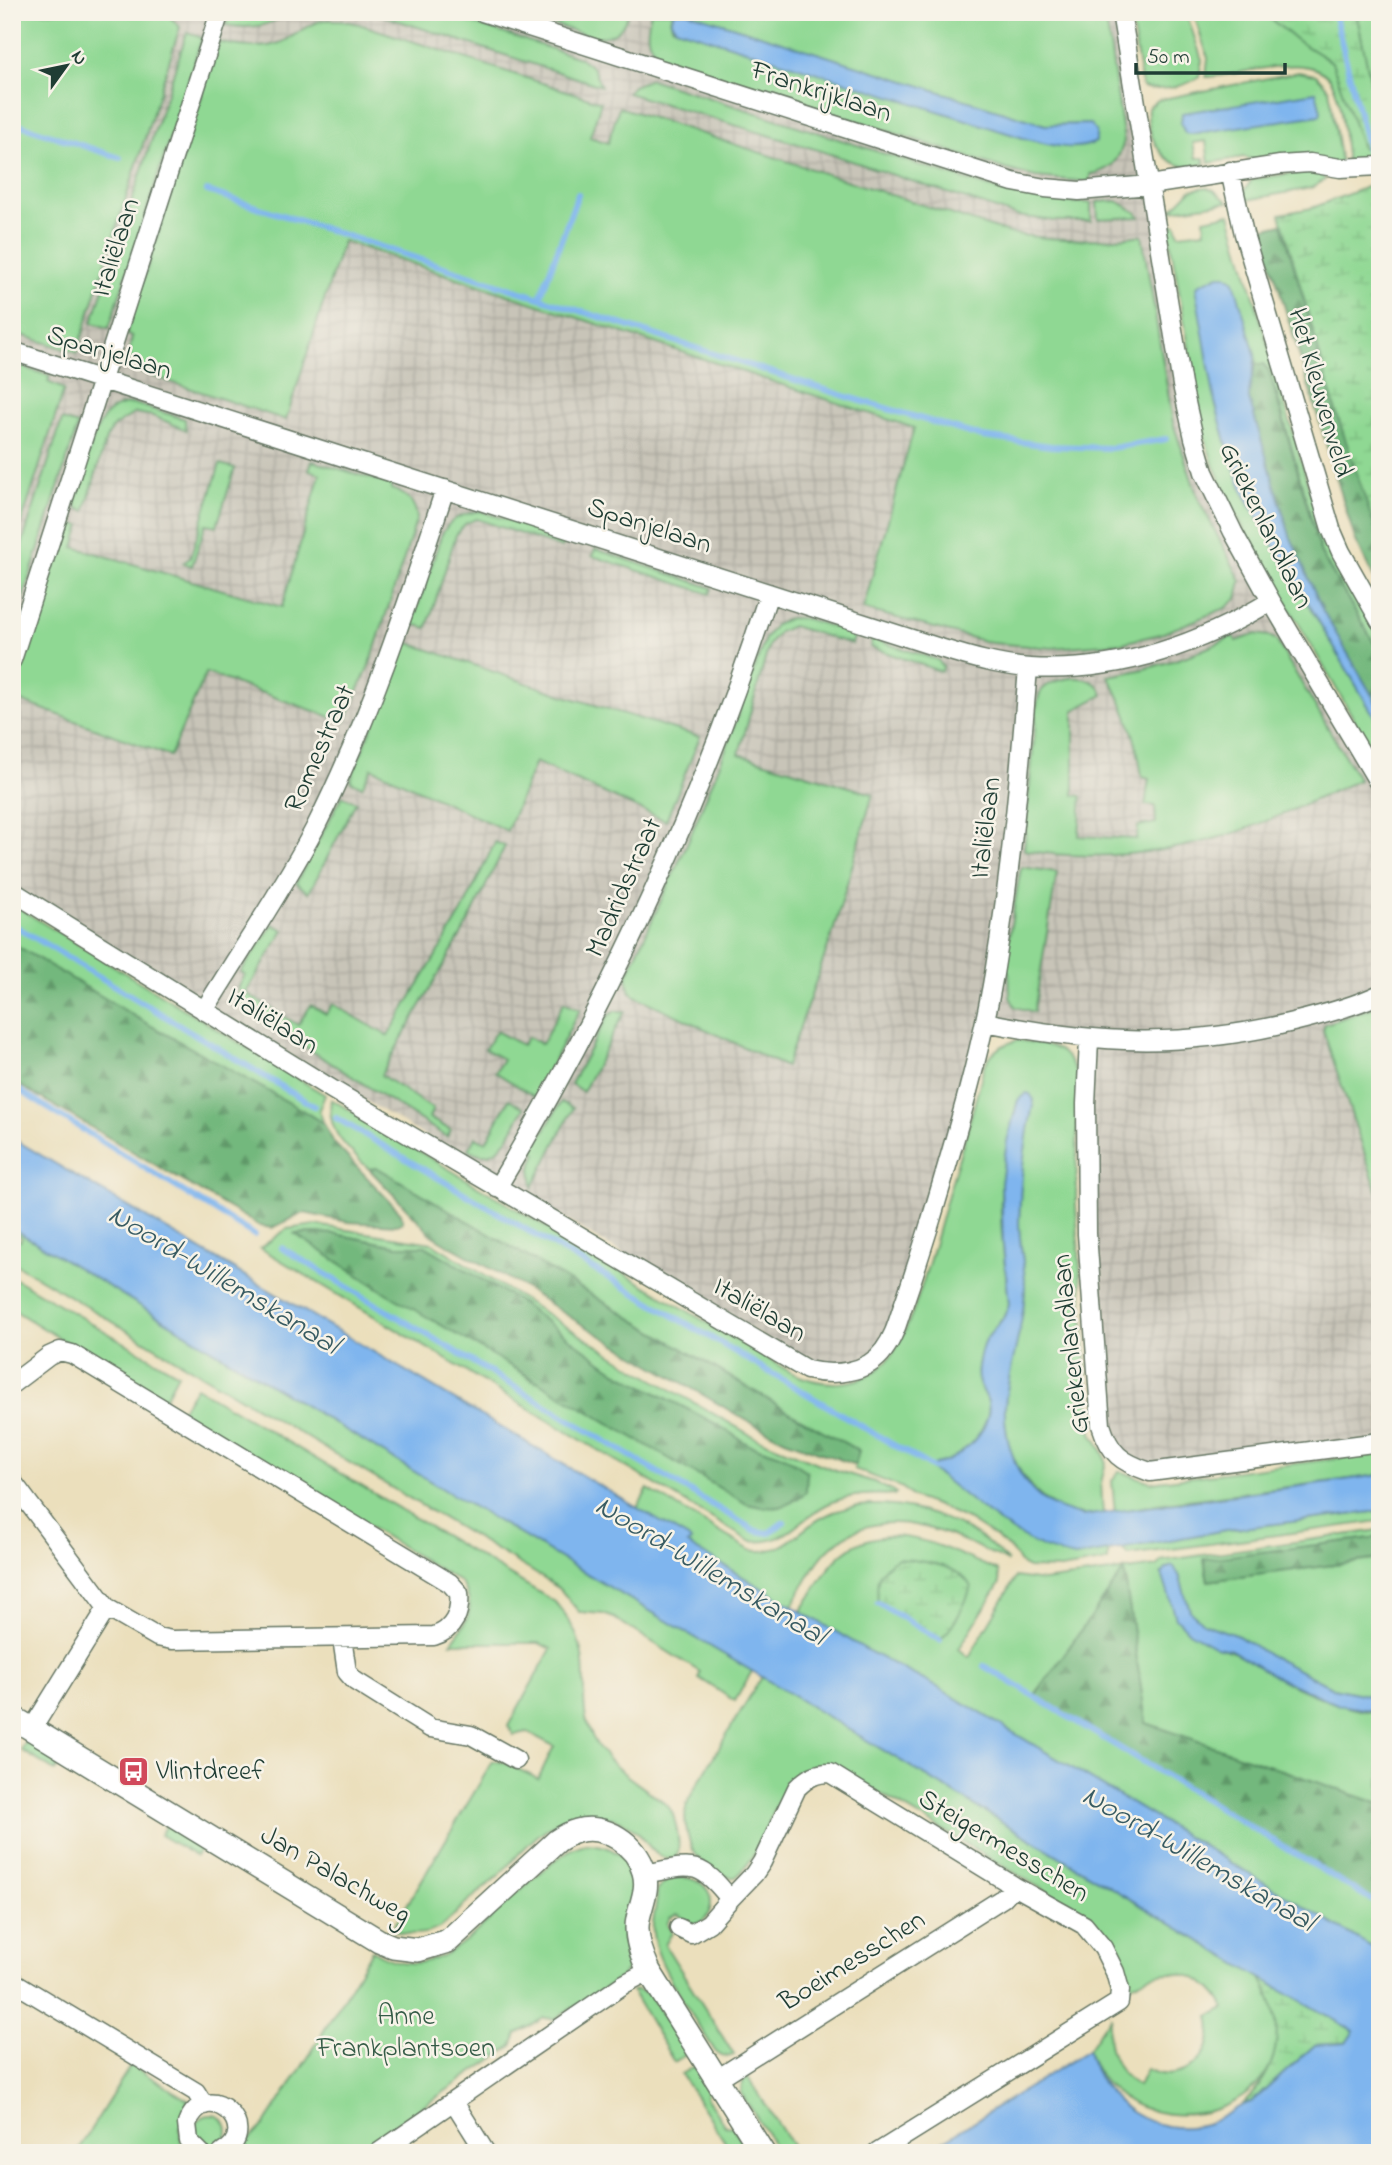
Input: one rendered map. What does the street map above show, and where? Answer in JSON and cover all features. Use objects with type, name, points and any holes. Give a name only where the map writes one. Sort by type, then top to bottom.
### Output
[{"type":"street","name":"Italiëlaan","points":[[12,660],[220,12]]},
{"type":"street","name":"Frankrijklaan","points":[[482,12],[1013,181],[1045,188],[1079,191],[1150,185],[1230,171],[1300,163],[1340,168],[1380,166]]},
{"type":"street","name":"Griekenlandlaan","points":[[1121,12],[1182,385],[1194,438],[1210,484],[1233,533],[1380,785]]},
{"type":"street","name":"Het Kleuvenveld","points":[[1230,171],[1244,234],[1331,528],[1340,552],[1380,621]]},
{"type":"street","name":"Spanjelaan","points":[[12,351],[963,655],[1028,668],[1097,666],[1159,653],[1216,632],[1271,601]]},
{"type":"street","name":"Romestraat","points":[[204,1011],[314,829],[347,759],[395,640],[444,489]]},
{"type":"street","name":"Madridstraat","points":[[497,1188],[580,1044],[647,908],[704,772],[769,593]]},
{"type":"street","name":"Italiëlaan","points":[[12,891],[497,1188],[807,1370],[826,1374],[849,1371],[867,1364],[883,1352],[893,1335],[954,1145],[985,1023],[1009,869],[1028,668]]},
{"type":"street","points":[[985,1023],[1089,1040],[1197,1040],[1237,1035],[1310,1018],[1380,994]]},
{"type":"street","name":"Griekenlandlaan","points":[[1089,1040],[1086,1104],[1087,1234],[1101,1425],[1107,1443],[1119,1458],[1150,1472],[1380,1442]]},
{"type":"street","points":[[12,1384],[49,1356],[61,1352],[72,1354],[450,1583],[459,1593],[459,1610],[450,1627],[444,1633],[434,1636],[172,1640],[157,1637],[107,1608],[12,1481]]},
{"type":"street","points":[[32,1729],[107,1608]]},
{"type":"street","points":[[342,1638],[347,1672],[355,1681],[430,1728],[471,1735],[509,1750]]},
{"type":"street","name":"Jan Palachweg","points":[[12,1717],[379,1941],[405,1950],[418,1950],[448,1941],[557,1841],[578,1830],[598,1830],[622,1841],[631,1848],[645,1874]]},
{"type":"street","name":"Steigermesschen","points":[[679,1927],[691,1934],[709,1923],[754,1874],[797,1788],[818,1773],[830,1773],[842,1779],[1014,1886],[1084,1925],[1103,1948],[1115,1972],[1119,2002],[877,2153]]},
{"type":"street","points":[[730,1899],[716,1881],[700,1868],[689,1866],[645,1874],[646,1893],[637,1922],[641,1954],[763,2153]]},
{"type":"street","name":"Boeimesschen","points":[[716,2079],[1003,1898],[1014,1886]]},
{"type":"street","points":[[378,2153],[624,1984],[649,1971]]},
{"type":"street","points":[[12,1981],[196,2092],[204,2105]]},
{"type":"street","points":[[454,2102],[486,2153]]},
{"type":"street","points":[[201,2153],[189,2141],[187,2124],[196,2110],[204,2105],[219,2105],[226,2109],[236,2122],[236,2138],[222,2153]]},
{"type":"shaded area","points":[[12,12],[1121,12],[1204,472],[1380,785],[1380,1442],[1134,1467],[1101,1425],[1088,1040],[985,1023],[883,1352],[826,1374],[12,891]]},
{"type":"green space","points":[[12,12],[165,12],[180,27],[77,353],[12,332]]},
{"type":"green space","points":[[233,12],[291,12],[260,26],[225,25]]},
{"type":"green space","points":[[371,12],[438,12],[580,58],[593,68],[601,86]]},
{"type":"green space","points":[[512,12],[629,12],[624,24],[616,32],[594,37]]},
{"type":"green space","points":[[651,12],[674,12],[670,19],[672,26],[676,28],[1043,143],[1090,124],[1045,125],[687,12],[1105,12],[1124,141],[1113,164],[1090,174],[1090,182],[1035,177],[1005,169],[658,56],[648,36]]},
{"type":"green space","points":[[1130,12],[1186,12],[1202,60],[1199,77],[1172,88],[1142,87]]},
{"type":"green space","points":[[1193,12],[1262,12],[1298,41],[1332,62],[1363,148],[1370,147],[1374,161],[1347,163],[1339,101],[1333,84],[1324,73],[1310,67],[1294,66],[1206,77],[1208,58]]},
{"type":"green space","points":[[1262,12],[1356,12],[1380,126],[1380,144],[1362,148],[1332,62],[1298,41]]},
{"type":"green space","points":[[1356,12],[1380,12],[1380,126]]},
{"type":"green space","points":[[323,20],[359,24],[601,102],[590,137],[608,143],[619,107],[1009,233],[1076,240],[1142,235],[1173,423],[1198,498],[1241,581],[1237,599],[1226,608],[1161,634],[1122,643],[1052,648],[991,643],[863,609],[914,428],[343,241],[286,420],[137,371],[130,355],[132,337],[126,334],[219,42],[251,47],[274,45]]},
{"type":"green space","points":[[187,32],[202,38],[109,328],[92,323]]},
{"type":"green space","points":[[1298,72],[1316,75],[1329,89],[1341,163],[1253,160],[1244,157],[1209,163],[1206,141],[1193,143],[1196,158],[1204,158],[1205,164],[1186,167],[1167,158],[1155,144],[1149,126],[1148,108],[1158,100]]},
{"type":"green space","points":[[650,79],[1001,191],[1059,202],[1091,203],[1091,221],[1055,221],[1017,216],[818,150],[627,93],[633,86]]},
{"type":"green space","points":[[1301,172],[1322,175],[1325,180],[1311,188],[1242,201],[1242,193],[1253,179]]},
{"type":"green space","points":[[1380,182],[1380,543],[1334,405],[1280,214],[1312,208]]},
{"type":"green space","points":[[1206,187],[1228,202],[1171,210],[1191,190]]},
{"type":"green space","points":[[1117,201],[1140,217],[1098,219],[1097,202]]},
{"type":"green space","points":[[1230,214],[1326,547],[1380,640],[1380,653],[1321,554],[1277,394],[1263,364],[1256,364],[1231,277],[1215,402],[1232,463],[1245,496],[1380,726],[1380,764],[1242,526],[1214,467],[1205,438],[1167,224],[1176,224],[1179,234],[1205,231],[1204,219]]},
{"type":"green space","points":[[1282,224],[1334,405],[1380,543],[1380,591],[1355,539],[1261,229]]},
{"type":"green space","points":[[12,364],[50,376],[48,382],[64,389],[12,553]]},
{"type":"green space","points":[[1256,364],[1263,364],[1269,370],[1321,554],[1380,653],[1380,709],[1323,611],[1290,536],[1249,399],[1248,391]]},
{"type":"green space","points":[[135,404],[185,419],[186,430],[153,416],[135,413],[113,427],[106,439],[85,511],[78,509],[75,502],[97,429],[112,410],[121,405]]},
{"type":"green space","points":[[62,420],[78,425],[12,632],[12,575]]},
{"type":"green space","points":[[312,461],[391,484],[391,489],[406,496],[412,503],[417,518],[371,661],[345,722],[206,673],[170,756],[21,701],[12,726],[12,690],[67,528],[72,524],[81,525],[74,547],[282,607],[320,474],[309,470]]},
{"type":"green space","points":[[220,464],[235,468],[217,526],[206,524],[192,566],[183,563],[190,558]]},
{"type":"green space","points":[[480,511],[566,539],[562,548],[477,519],[466,523],[456,535],[427,628],[412,624],[444,530],[456,518]]},
{"type":"green space","points":[[595,549],[712,588],[710,594],[592,556]]},
{"type":"green space","points":[[789,618],[807,619],[855,634],[852,644],[792,626],[779,632],[769,645],[739,754],[873,794],[833,932],[786,1067],[635,996],[629,990],[627,975],[686,846],[726,749],[765,639],[775,625]]},
{"type":"green space","points":[[1256,634],[1276,640],[1359,780],[1280,816],[1182,847],[1101,855],[1049,854],[1024,850],[1037,704],[1044,688],[1058,680],[1084,679],[1098,686],[1103,695],[1074,710],[1074,795],[1082,796],[1079,836],[1137,839],[1138,826],[1156,823],[1155,806],[1145,805],[1149,779],[1142,777],[1130,725],[1108,676],[1172,661],[1233,636],[1237,641]]},
{"type":"green space","points":[[872,639],[938,660],[943,667],[942,672],[870,647]]},
{"type":"green space","points":[[406,642],[562,695],[700,737],[666,821],[535,762],[507,831],[372,768],[362,787],[350,781]]},
{"type":"green space","points":[[342,796],[356,802],[309,893],[296,883]]},
{"type":"green space","points":[[495,842],[505,846],[469,921],[381,1075],[433,1109],[429,1118],[451,1130],[447,1137],[238,1004],[239,986],[245,975],[241,972],[273,924],[284,930],[246,993],[298,1025],[311,1005],[326,1014],[333,1004],[388,1036],[462,912]]},
{"type":"green space","points":[[1021,867],[1057,872],[1034,1012],[1015,1007],[1010,997],[1009,972],[1003,971]]},
{"type":"green space","points":[[12,904],[325,1095],[319,1110],[324,1124],[12,943]]},
{"type":"green space","points":[[12,943],[324,1124],[334,1143],[401,1213],[403,1222],[397,1225],[348,1222],[304,1213],[272,1228],[260,1226],[12,1081]]},
{"type":"green space","points":[[564,1002],[580,1009],[535,1097],[495,1072],[503,1059],[485,1049],[496,1031],[522,1045],[528,1037],[542,1044]]},
{"type":"green space","points":[[1380,1005],[1380,1199],[1323,1030],[1325,1024]]},
{"type":"green space","points":[[615,1011],[625,1011],[583,1092],[571,1084],[607,1017]]},
{"type":"green space","points":[[1018,1040],[1056,1048],[1074,1067],[1078,1078],[1076,1206],[1089,1408],[1092,1433],[1106,1462],[1101,1483],[1103,1514],[1082,1515],[1063,1510],[1046,1501],[1032,1488],[1021,1472],[1007,1435],[1006,1397],[1024,1300],[1020,1207],[1034,1100],[1018,1100],[1004,1159],[1002,1242],[1009,1304],[983,1345],[979,1359],[978,1379],[989,1409],[986,1422],[975,1439],[960,1453],[935,1464],[1075,1557],[1109,1550],[1108,1561],[1061,1569],[1028,1568],[1022,1565],[1010,1549],[969,1520],[912,1497],[903,1488],[854,1469],[859,1451],[378,1168],[369,1169],[340,1138],[330,1111],[331,1099],[792,1373],[815,1381],[839,1383],[873,1373],[894,1352],[904,1333],[930,1257],[984,1067],[997,1049]]},
{"type":"green space","points":[[509,1099],[524,1108],[503,1144],[488,1154],[479,1154],[468,1149],[476,1137],[486,1142]]},
{"type":"green space","points":[[561,1102],[573,1108],[533,1187],[531,1168],[537,1153],[533,1150]]},
{"type":"green space","points":[[378,1168],[859,1451],[855,1465],[785,1440],[753,1424],[433,1236],[369,1169]]},
{"type":"green space","points":[[315,1225],[432,1243],[637,1370],[756,1438],[832,1469],[874,1482],[896,1493],[838,1500],[819,1509],[784,1535],[763,1541],[750,1541],[260,1248],[287,1229]],"holes":[[[296,1234],[335,1234],[397,1246],[425,1246],[515,1299],[616,1372],[718,1425],[749,1445],[784,1456],[533,1380]]]},
{"type":"green space","points":[[12,1228],[448,1492],[752,1671],[735,1701],[699,1678],[700,1672],[614,1618],[579,1612],[560,1589],[530,1570],[12,1262],[12,1236],[20,1241],[22,1238],[12,1232]]},
{"type":"green space","points":[[295,1234],[335,1234],[397,1246],[425,1246],[515,1299],[616,1372],[718,1425],[749,1445],[784,1456],[807,1471],[806,1492],[792,1502],[778,1507],[747,1504],[386,1293]]},
{"type":"green space","points":[[12,1277],[178,1374],[163,1402],[12,1309]]},
{"type":"green space","points":[[196,1387],[555,1602],[572,1627],[581,1647],[585,1713],[592,1736],[615,1766],[670,1808],[679,1844],[675,1858],[658,1855],[631,1827],[614,1819],[596,1815],[569,1818],[539,1834],[499,1875],[439,1928],[416,1934],[392,1930],[493,1761],[504,1762],[538,1779],[554,1746],[527,1732],[514,1735],[508,1726],[551,1649],[539,1643],[451,1643],[469,1613],[469,1599],[460,1582],[180,1412]]},
{"type":"green space","points":[[1380,1453],[1380,1475],[1157,1504],[1115,1513],[1112,1481],[1119,1471],[1151,1482]]},
{"type":"green space","points":[[648,1489],[750,1550],[762,1551],[782,1546],[815,1521],[847,1508],[897,1506],[948,1520],[991,1546],[1008,1562],[942,1532],[896,1523],[873,1525],[852,1532],[825,1553],[792,1606],[687,1544],[688,1538],[637,1508]]},
{"type":"green space","points":[[1380,1511],[1380,1521],[1128,1555],[1121,1548],[1226,1530]]},
{"type":"green space","points":[[1380,1530],[1380,1537],[1204,1560],[1208,1581],[1380,1559],[1380,1698],[1333,1688],[1238,1636],[1204,1624],[1190,1611],[1179,1575],[1162,1574],[1216,1647],[1238,1654],[1282,1680],[1324,1699],[1354,1709],[1380,1712],[1380,1804],[1146,1723],[1124,1571],[1034,1696],[1380,1905],[1380,1952],[937,1687],[801,1611],[823,1576],[838,1558],[856,1544],[896,1536],[917,1539],[998,1571],[1000,1583],[959,1649],[969,1657],[1016,1577],[1043,1581],[1157,1566],[1161,1561]]},
{"type":"green space","points":[[1380,1537],[1380,1559],[1208,1581],[1204,1559]]},
{"type":"green space","points":[[898,1558],[939,1565],[958,1573],[971,1587],[958,1616],[940,1640],[878,1603],[879,1576],[885,1567]]},
{"type":"green space","points":[[1124,1570],[1146,1723],[1380,1804],[1380,1905],[1034,1697]]},
{"type":"green space","points":[[762,1677],[1261,1978],[1277,2026],[1271,2064],[1249,2092],[1216,2109],[1178,2114],[1140,2107],[1108,2086],[1088,2050],[1111,2016],[1108,2036],[1113,2056],[1123,2073],[1138,2086],[1146,2069],[1160,2074],[1173,2074],[1185,2071],[1203,2055],[1211,2030],[1209,2016],[1225,2008],[1217,1995],[1194,1978],[1181,1974],[1154,1975],[1128,1988],[1115,1950],[1091,1918],[831,1764],[811,1767],[796,1776],[775,1808],[749,1863],[736,1877],[721,1875],[706,1866],[695,1854],[690,1842],[685,1821],[686,1808],[694,1789]]},
{"type":"green space","points":[[28,1739],[62,1759],[55,1771],[21,1750]]},
{"type":"green space","points":[[167,1823],[203,1845],[196,1856],[160,1835]]},
{"type":"green space","name":"Anne Frankplantsoen","points":[[586,1844],[613,1851],[631,1870],[634,1890],[626,1927],[628,1964],[618,1980],[555,2019],[544,2018],[517,2034],[512,2046],[361,2148],[350,2146],[341,2153],[236,2153],[265,2124],[372,1950],[393,1960],[412,1963],[448,1953],[480,1929],[557,1859],[573,1848]]},
{"type":"green space","points":[[682,1877],[696,1880],[705,1886],[710,1894],[709,1911],[699,1922],[690,1923],[677,1914],[670,1918],[667,1924],[672,1933],[665,1945],[734,2055],[731,2056],[719,2055],[715,2051],[678,1993],[656,1947],[653,1928],[657,1890],[668,1881]]},
{"type":"green space","points":[[1261,1978],[1354,2031],[1346,2043],[1315,2045],[1252,2102],[1244,2103],[1266,2074],[1276,2044],[1274,2012]]},
{"type":"green space","points":[[632,1991],[649,1994],[687,2054],[674,2062]]},
{"type":"green space","points":[[131,2065],[189,2101],[180,2133],[186,2153],[76,2153]]},
{"type":"green space","points":[[695,2066],[708,2087],[706,2097],[725,2126],[733,2127],[750,2153],[732,2153],[681,2074]]},
{"type":"green space","points":[[747,2076],[797,2153],[779,2153],[741,2093],[742,2081]]},
{"type":"green space","points":[[211,2115],[222,2120],[227,2131],[222,2142],[211,2147],[200,2142],[195,2131],[200,2120]]},
{"type":"water","points":[[674,12],[687,12],[1045,125],[1090,124],[1096,132],[1096,142],[1069,147],[1023,138],[676,28],[671,22]]},
{"type":"water","points":[[1316,92],[1320,115],[1191,134],[1185,133],[1181,124],[1182,113]]},
{"type":"water","points":[[1219,275],[1226,275],[1234,281],[1255,354],[1249,399],[1290,536],[1323,611],[1380,709],[1380,726],[1245,495],[1232,463],[1215,402],[1196,292],[1198,285]]},
{"type":"water","points":[[1026,1093],[1034,1100],[1020,1207],[1024,1300],[1005,1410],[1012,1453],[1032,1490],[1051,1505],[1082,1516],[1380,1475],[1380,1511],[1226,1530],[1075,1557],[1055,1552],[1017,1534],[932,1470],[935,1464],[960,1453],[975,1439],[988,1414],[988,1401],[978,1379],[979,1359],[983,1345],[1005,1315],[1009,1304],[1001,1183],[1007,1141],[1018,1100]]},
{"type":"water","name":"Noord-Willemskanaal","points":[[12,1138],[688,1538],[691,1541],[687,1544],[872,1653],[937,1687],[1380,1952],[1380,2153],[924,2153],[1088,2050],[1094,2069],[1117,2101],[1150,2121],[1189,2127],[1209,2123],[1252,2102],[1315,2045],[1346,2043],[1354,2031],[448,1492],[12,1228]]},
{"type":"water","points":[[1173,1566],[1179,1575],[1190,1611],[1204,1624],[1238,1636],[1333,1688],[1380,1698],[1380,1712],[1339,1705],[1274,1676],[1231,1650],[1216,1647],[1189,1632],[1176,1618],[1162,1574]]},
{"type":"waterway","points":[[1334,12],[1369,154]]},
{"type":"waterway","points":[[12,122],[120,158]]},
{"type":"waterway","points":[[207,191],[848,397],[983,437],[1051,446],[1111,448],[1166,439]]},
{"type":"waterway","points":[[540,298],[578,194]]},
{"type":"waterway","points":[[12,924],[314,1106]]},
{"type":"waterway","points":[[12,1086],[254,1235]]},
{"type":"waterway","points":[[336,1118],[933,1468]]},
{"type":"waterway","points":[[282,1248],[756,1531],[769,1533],[784,1522]]},
{"type":"waterway","points":[[878,1603],[940,1640]]},
{"type":"waterway","points":[[984,1666],[1380,1905]]},
{"type":"place","name":"Vlintdreef","points":[[133,1772]]}]
